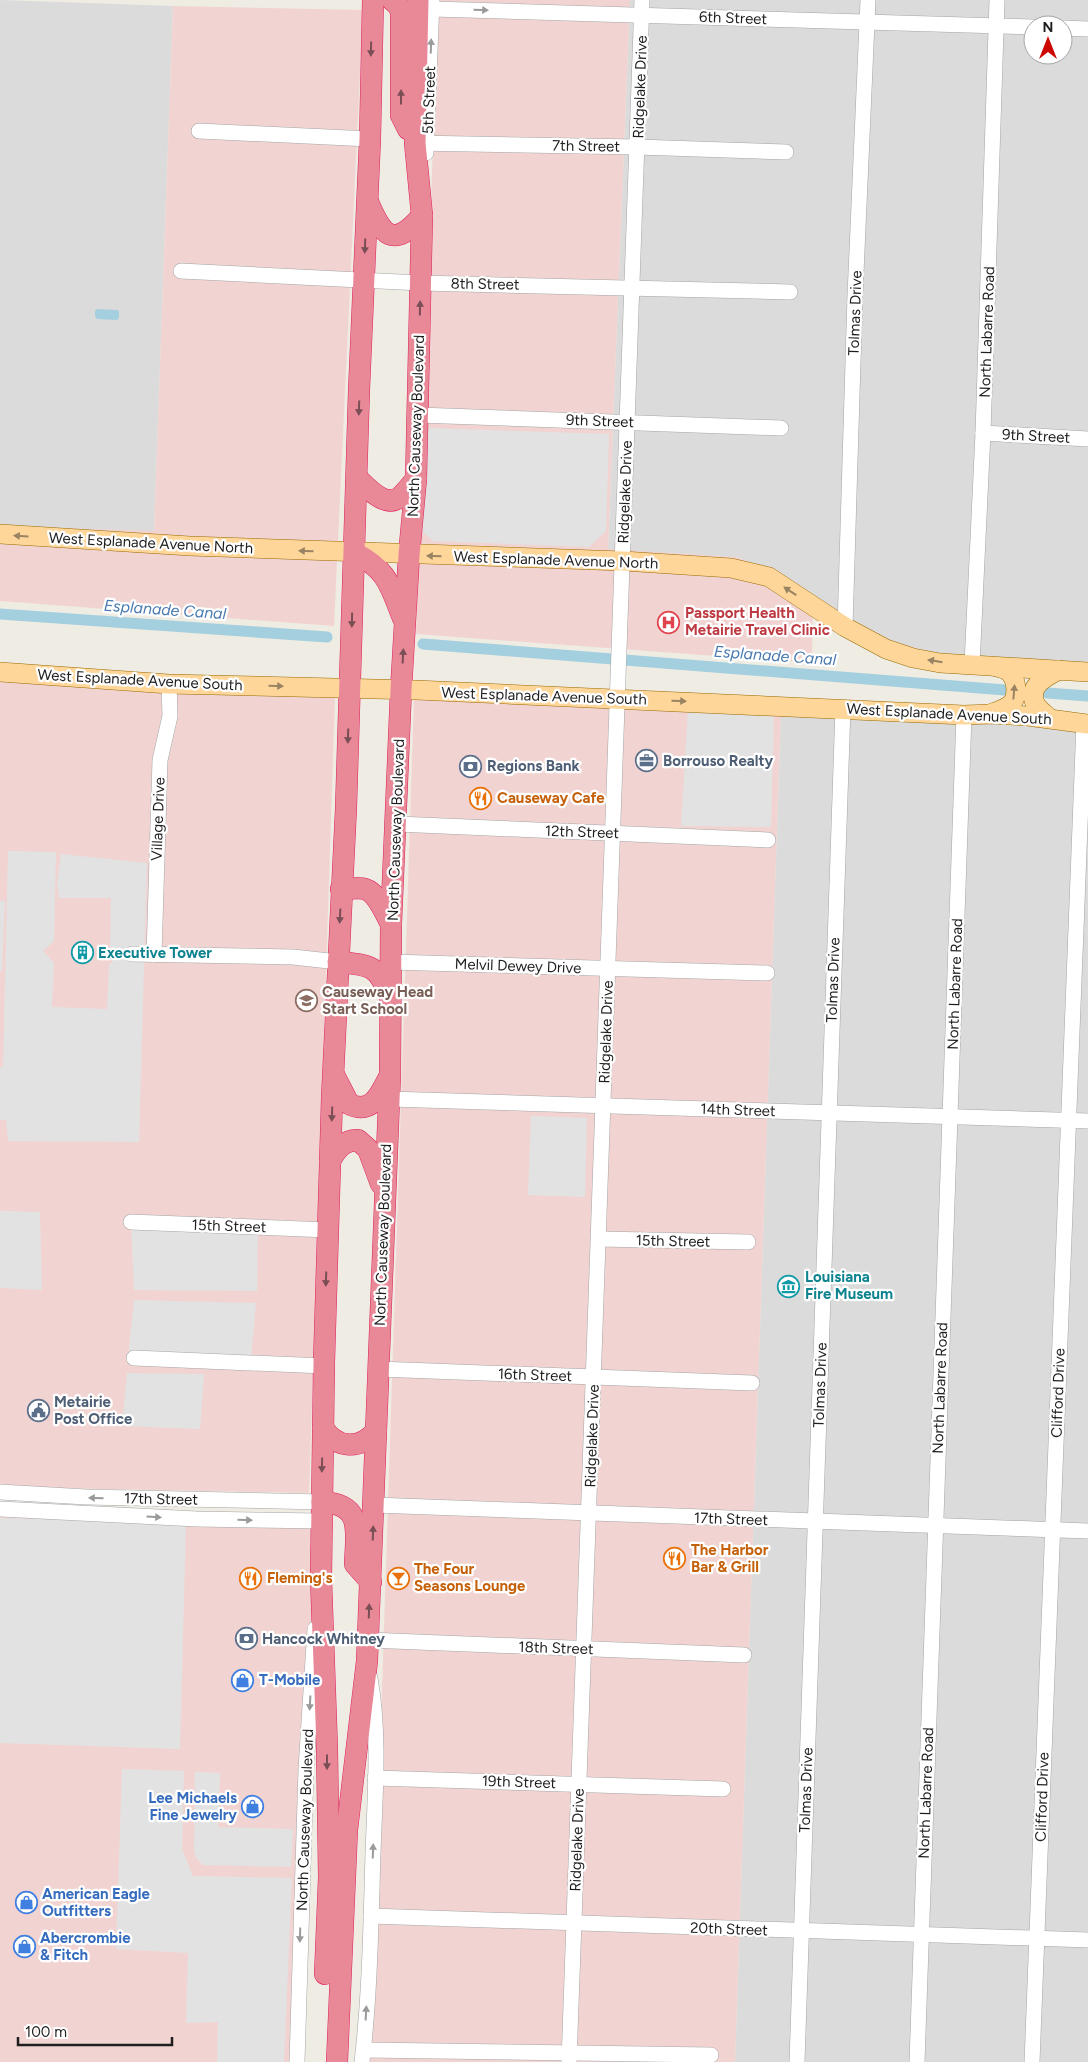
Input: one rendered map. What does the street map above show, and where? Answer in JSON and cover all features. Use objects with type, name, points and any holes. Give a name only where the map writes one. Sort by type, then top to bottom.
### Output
[{"type":"highway","name":"North Causeway Boulevard","points":[[337,2062],[331,2031],[328,1748],[321,1578],[321,1512],[333,1072],[355,553],[370,138],[372,0]]},
{"type":"highway","points":[[392,0],[398,5],[401,18],[401,115],[421,143]]},
{"type":"highway","name":"North Causeway Boulevard","points":[[323,2062],[331,2031],[346,1830],[367,1661],[390,1075],[391,924],[397,824],[401,690],[409,555],[416,479],[421,143],[428,3]]},
{"type":"highway","points":[[367,200],[377,224],[385,232],[394,235],[402,234],[411,229],[421,208]]},
{"type":"highway","points":[[357,478],[376,496],[388,501],[399,498],[416,479]]},
{"type":"highway","points":[[355,553],[377,566],[386,577],[405,623]]},
{"type":"highway","points":[[342,889],[364,888],[376,898],[391,924]]},
{"type":"highway","points":[[338,962],[365,965],[377,972],[384,980],[390,997]]},
{"type":"highway","points":[[333,1072],[350,1104],[365,1107],[372,1104],[380,1095],[390,1075]]},
{"type":"highway","points":[[330,1162],[335,1151],[343,1144],[351,1140],[358,1140],[368,1149],[384,1192]]},
{"type":"highway","points":[[323,1428],[335,1441],[353,1445],[362,1443],[376,1431]]},
{"type":"highway","points":[[321,1512],[336,1503],[346,1507],[354,1517],[356,1528],[355,1564],[371,1582]]},
{"type":"main road","name":"West Esplanade Avenue North","points":[[0,534],[190,546],[623,561],[731,568],[769,577],[845,627],[886,649],[913,658],[940,663],[1088,672]]},
{"type":"main road","points":[[991,714],[1004,709],[1012,703],[1015,695],[1014,680],[1010,672],[996,666]]},
{"type":"main road","points":[[1049,718],[1034,702],[1034,692],[1038,683],[1059,670]]},
{"type":"main road","name":"West Esplanade Avenue South","points":[[0,672],[169,684],[401,690],[618,690],[842,708],[1049,718],[1086,723]]},
{"type":"street","name":"Tolmas Drive","points":[[845,627],[855,296],[868,0]]},
{"type":"street","name":"North Labarre Road","points":[[972,665],[983,434],[997,0]]},
{"type":"street","name":"6th Street","points":[[428,3],[642,8],[867,22],[1023,27]]},
{"type":"street","name":"Ridgelake Drive","points":[[570,2057],[578,1784],[642,8]]},
{"type":"street","points":[[1073,28],[1088,29]]},
{"type":"street","points":[[199,131],[370,138]]},
{"type":"street","name":"7th Street","points":[[421,143],[786,152]]},
{"type":"street","name":"8th Street","points":[[180,271],[420,283],[790,292]]},
{"type":"street","name":"9th Street","points":[[418,415],[781,428]]},
{"type":"street","name":"9th Street","points":[[983,434],[1088,439]]},
{"type":"street","name":"Village Drive","points":[[154,955],[160,760],[170,716],[169,684]]},
{"type":"street","name":"Tolmas Drive","points":[[796,2062],[842,708]]},
{"type":"street","name":"North Labarre Road","points":[[916,2062],[964,715]]},
{"type":"street","name":"Clifford Drive","points":[[1032,2062],[1067,1120],[1086,723]]},
{"type":"street","name":"12th Street","points":[[397,824],[768,840]]},
{"type":"street","points":[[132,954],[293,957],[338,962]]},
{"type":"street","name":"Melvil Dewey Drive","points":[[390,962],[766,973]]},
{"type":"street","name":"14th Street","points":[[389,1099],[1088,1121]]},
{"type":"street","name":"15th Street","points":[[131,1222],[328,1230]]},
{"type":"street","name":"15th Street","points":[[599,1239],[748,1242]]},
{"type":"street","points":[[134,1358],[324,1366]]},
{"type":"street","name":"16th Street","points":[[378,1369],[752,1383]]},
{"type":"street","name":"17th Street","points":[[0,1492],[321,1512]]},
{"type":"street","name":"17th Street","points":[[374,1505],[1088,1531]]},
{"type":"street","name":"17th Street","points":[[0,1509],[197,1519],[321,1512]]},
{"type":"street","name":"North Causeway Boulevard","points":[[297,2062],[306,1769],[312,1654],[321,1578]]},
{"type":"street","name":"18th Street","points":[[368,1640],[744,1655]]},
{"type":"street","name":"North Causeway Boulevard","points":[[363,2056],[371,1916],[375,1778],[375,1707],[367,1661]]},
{"type":"street","name":"19th Street","points":[[375,1778],[723,1789]]},
{"type":"street","name":"20th Street","points":[[371,1916],[1088,1940]]},
{"type":"street","points":[[363,2056],[570,2057],[711,2055]]},
{"type":"shaded area","points":[[0,0],[173,6],[154,532],[0,526]]},
{"type":"shaded area","points":[[438,0],[630,0],[608,549],[737,557],[783,575],[813,595],[812,663],[416,634]]},
{"type":"shaded area","points":[[630,0],[1088,0],[1088,665],[939,654],[896,643],[608,549]]},
{"type":"shaded area","points":[[173,6],[363,10],[334,626],[0,601],[0,526],[154,531]]},
{"type":"shaded area","points":[[429,428],[609,434],[606,531],[589,547],[433,541],[422,531],[425,431]]},
{"type":"shaded area","points":[[0,679],[335,698],[309,1493],[0,1487]]},
{"type":"shaded area","points":[[414,697],[781,711],[735,2062],[370,2062]]},
{"type":"shaded area","points":[[688,710],[774,714],[771,827],[681,826]]},
{"type":"shaded area","points":[[781,711],[1088,730],[1088,2062],[735,2062]]},
{"type":"shaded area","points":[[8,851],[56,852],[54,941],[43,951],[54,963],[52,1007],[107,1009],[109,965],[120,954],[110,950],[111,898],[59,898],[57,884],[61,854],[147,863],[139,1142],[8,1141],[6,1120],[0,1120],[0,1067],[3,1067]]},
{"type":"shaded area","points":[[0,901],[5,901],[2,971],[0,971]]},
{"type":"shaded area","points":[[531,1116],[587,1118],[585,1197],[528,1195]]},
{"type":"shaded area","points":[[0,1211],[40,1212],[42,1290],[0,1288]]},
{"type":"shaded area","points":[[131,1222],[258,1227],[257,1291],[134,1290]]},
{"type":"shaded area","points":[[134,1300],[256,1303],[251,1358],[128,1358]]},
{"type":"shaded area","points":[[127,1373],[204,1374],[200,1429],[122,1426]]},
{"type":"shaded area","points":[[0,1506],[321,1521],[289,2062],[0,2062]]},
{"type":"shaded area","points":[[0,1518],[186,1523],[180,1749],[0,1743]]},
{"type":"shaded area","points":[[122,1769],[184,1771],[182,1849],[193,1876],[292,1878],[284,2062],[217,2062],[218,2022],[186,2023],[188,1953],[116,1949]]},
{"type":"shaded area","points":[[195,1772],[220,1773],[218,1827],[293,1829],[291,1867],[203,1865],[196,1858],[194,1849]]},
{"type":"water","points":[[97,309],[117,310],[119,311],[119,318],[117,320],[97,319],[95,311]]},
{"type":"waterway","name":"Esplanade Canal","points":[[0,614],[327,637]]},
{"type":"waterway","name":"Esplanade Canal","points":[[423,644],[1005,690]]},
{"type":"waterway","name":"Esplanade Canal","points":[[1047,693],[1088,696]]},
{"type":"place","name":"Passport Health Metairie Travel Clinic","points":[[669,622]]},
{"type":"place","name":"Borrouso Realty","points":[[647,761]]},
{"type":"place","name":"Regions Bank","points":[[471,766]]},
{"type":"place","name":"Causeway Cafe","points":[[481,798]]},
{"type":"place","name":"Executive Tower","points":[[82,953]]},
{"type":"place","name":"Causeway Head Start School","points":[[306,1001]]},
{"type":"place","name":"Louisiana Fire Museum","points":[[789,1286]]},
{"type":"place","name":"Metairie Post Office","points":[[38,1411]]},
{"type":"place","name":"The Harbor Bar & Grill","points":[[675,1559]]},
{"type":"place","name":"Fleming's","points":[[251,1578]]},
{"type":"place","name":"The Four Seasons Lounge","points":[[398,1578]]},
{"type":"place","name":"Hancock Whitney","points":[[246,1639]]},
{"type":"place","name":"T-Mobile","points":[[243,1680]]},
{"type":"place","name":"Lee Michaels Fine Jewelry","points":[[253,1807]]},
{"type":"place","name":"American Eagle Outfitters","points":[[26,1903]]},
{"type":"place","name":"Abercrombie & Fitch","points":[[24,1947]]}]
